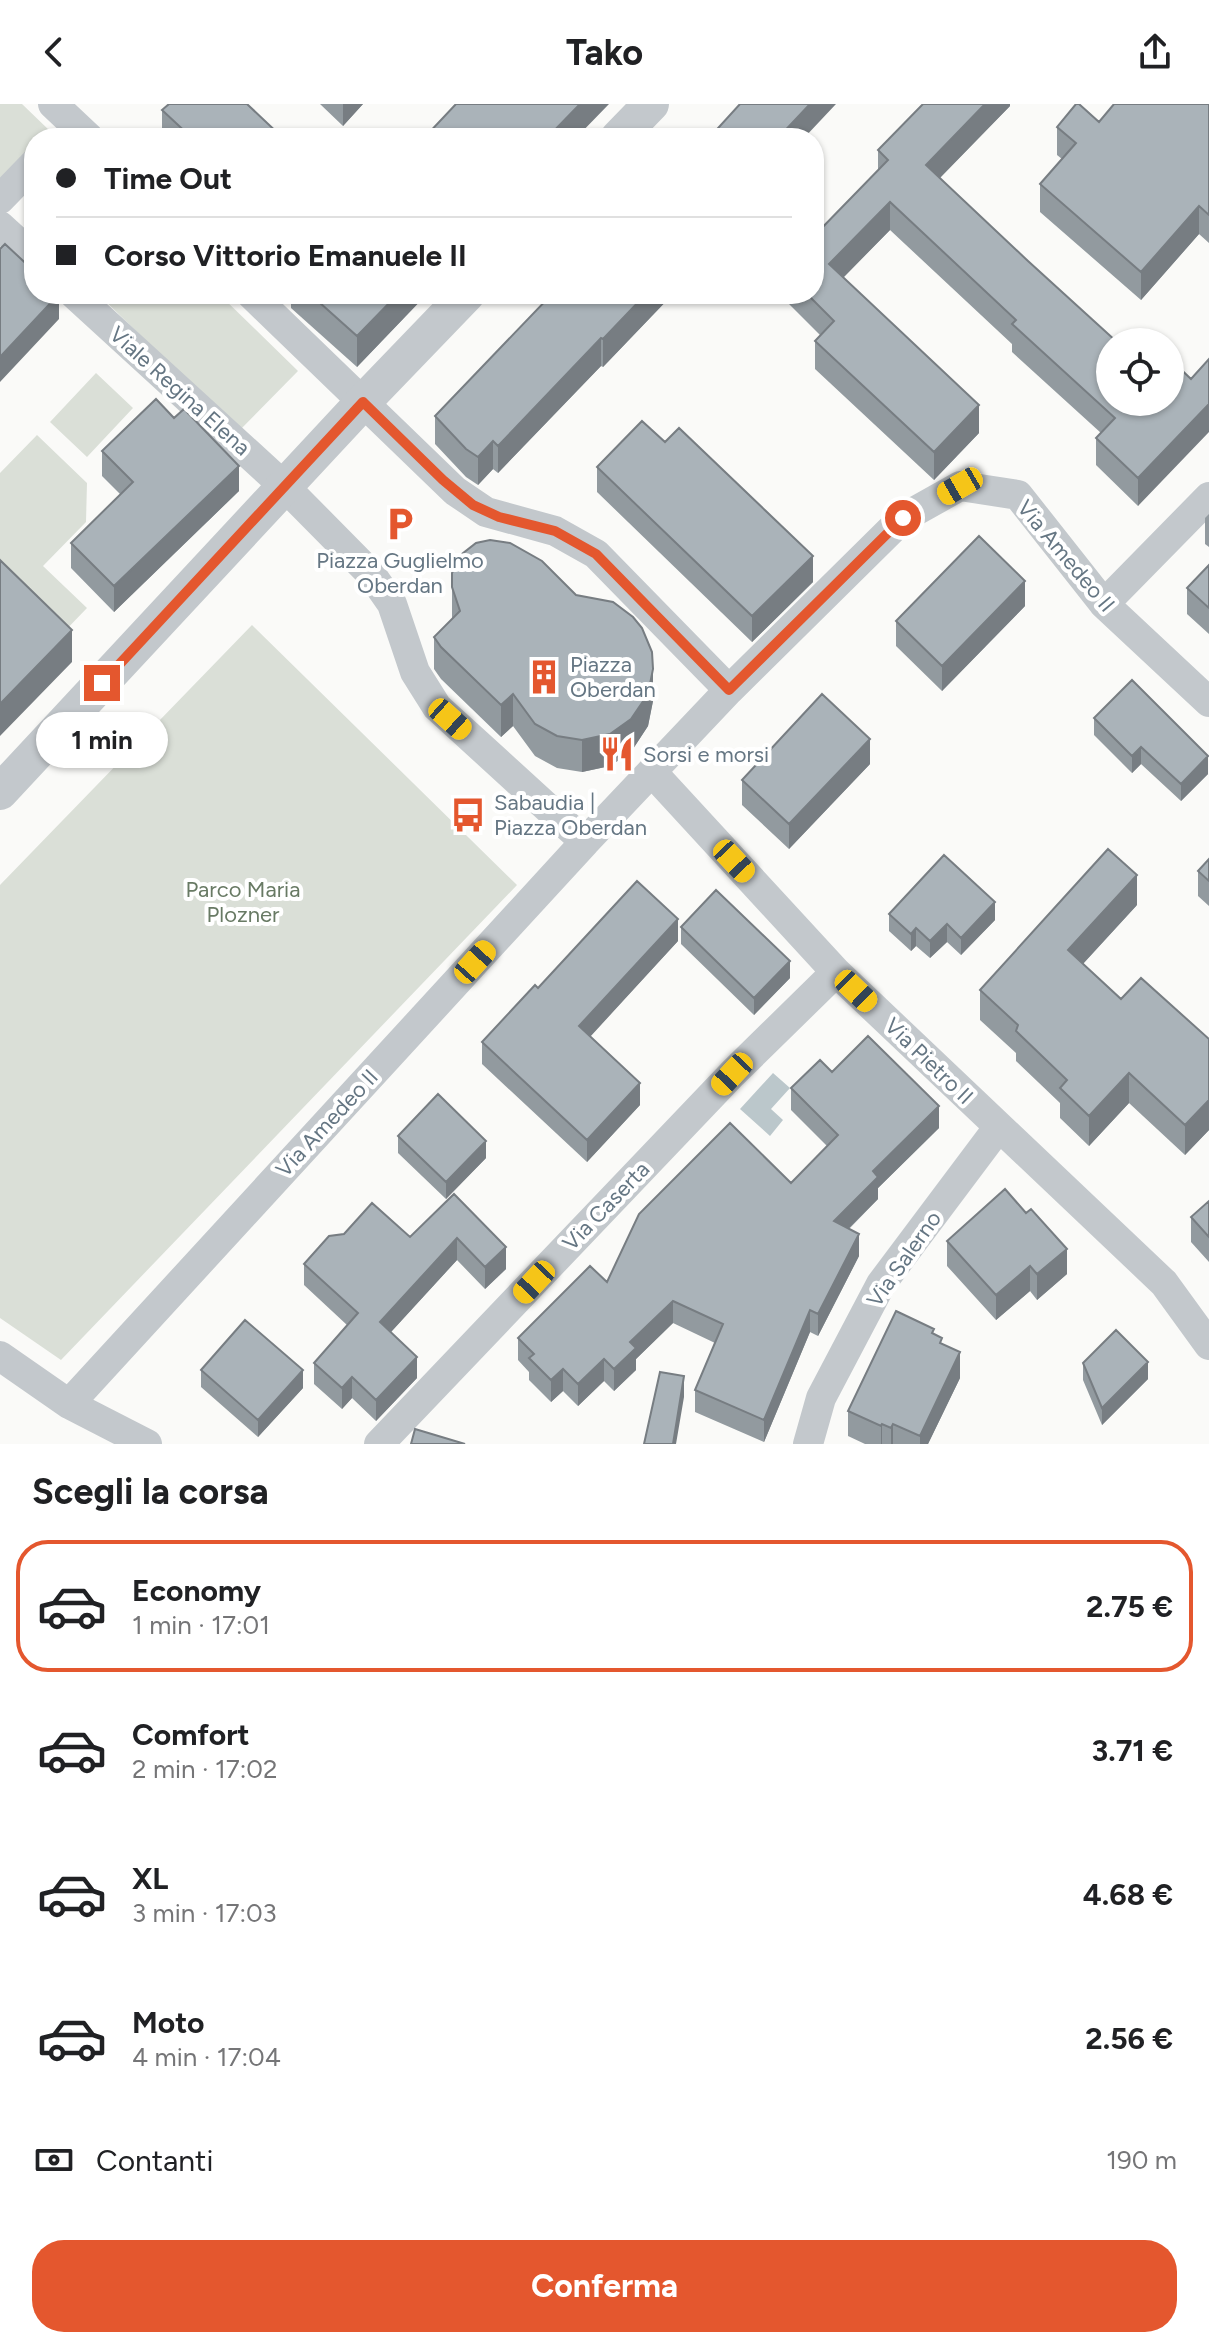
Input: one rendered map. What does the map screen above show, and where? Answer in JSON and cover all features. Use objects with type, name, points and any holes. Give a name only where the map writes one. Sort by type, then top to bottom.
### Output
[{"type":"street","points":[[628,128],[651,104]]},
{"type":"street","points":[[0,199],[24,174]]},
{"type":"street","points":[[0,226],[24,248]]},
{"type":"street","name":"Viale Regina Elena","points":[[85,304],[285,487]]},
{"type":"street","points":[[261,304],[443,480],[473,505],[499,517],[555,531],[596,554],[729,690],[585,842],[437,707],[415,672],[400,623],[382,588],[285,487]]},
{"type":"street","points":[[0,792],[457,304]]},
{"type":"street","name":"Via Amedeo II","points":[[729,690],[903,518],[960,486],[1018,495],[1104,604],[1209,702]]},
{"type":"street","points":[[1104,604],[1209,497]]},
{"type":"street","name":"Via Pietro II","points":[[652,772],[836,972],[1164,1283],[1209,1345]]},
{"type":"street","name":"Via Amedeo II","points":[[69,1404],[585,842]]},
{"type":"street","name":"Via Caserta","points":[[379,1444],[732,1074],[836,972]]},
{"type":"street","name":"Via Salerno","points":[[808,1444],[821,1398],[881,1284],[998,1128]]},
{"type":"street","points":[[0,1356],[69,1404],[147,1444]]},
{"type":"green space","points":[[0,104],[22,104],[47,128],[24,128],[24,158],[0,183]]},
{"type":"green space","points":[[108,304],[229,304],[298,371],[239,431]]},
{"type":"green space","points":[[96,373],[133,408],[87,457],[50,422]]},
{"type":"green space","points":[[37,435],[87,483],[86,522],[43,566],[87,608],[60,636],[0,577],[0,473]]},
{"type":"green space","name":"Parco Maria Plozner","points":[[252,625],[517,885],[61,1360],[0,1318],[0,885]]},
{"type":"shaded area","points":[[773,1073],[790,1088],[771,1109],[783,1120],[770,1136],[740,1109]]},
{"type":"building","points":[[169,104],[247,104],[272,128],[181,128],[162,110]]},
{"type":"building","points":[[456,104],[580,104],[557,128],[433,128]]},
{"type":"building","points":[[740,104],[810,104],[787,128],[718,128]]},
{"type":"building","points":[[923,104],[985,104],[926,165],[1102,328],[1096,328],[1096,401],[1012,324],[1016,320],[890,202],[829,264],[979,405],[934,452],[815,341],[834,321],[817,304],[824,304],[824,226],[888,160],[878,150]]},
{"type":"building","points":[[1076,104],[1099,122],[1114,104],[1209,104],[1209,215],[1199,206],[1141,272],[1040,184],[1076,143],[1057,127]]},
{"type":"building","points":[[5,244],[24,262],[24,304],[50,304],[0,357],[0,249]]},
{"type":"building","points":[[321,304],[388,304],[357,336]]},
{"type":"building","points":[[542,304],[636,304],[498,446],[493,441],[478,457],[466,449],[435,416]]},
{"type":"building","points":[[1209,359],[1209,404],[1138,478],[1096,438],[1115,418],[1113,416],[1184,416],[1184,372],[1191,379]]},
{"type":"building","points":[[156,399],[174,418],[184,409],[239,466],[114,586],[71,543],[133,482],[102,451]]},
{"type":"building","points":[[642,421],[665,442],[679,428],[813,556],[752,616],[597,467]]},
{"type":"building","points":[[979,536],[1025,581],[942,666],[896,621]]},
{"type":"building","name":"Piazza Oberdan","points":[[490,540],[510,543],[542,561],[576,595],[613,602],[642,628],[652,652],[653,669],[648,694],[631,719],[610,734],[582,740],[557,736],[535,724],[513,694],[501,705],[434,637],[460,611],[452,587],[452,573],[462,554],[476,543]]},
{"type":"building","points":[[0,560],[72,630],[0,704]]},
{"type":"building","points":[[1209,565],[1209,608],[1187,588]]},
{"type":"building","points":[[1132,680],[1208,756],[1181,784],[1141,747],[1132,756],[1094,718]]},
{"type":"building","points":[[822,694],[870,739],[789,824],[742,780]]},
{"type":"building","points":[[1108,849],[1137,875],[1068,950],[1121,999],[1141,978],[1209,1039],[1209,1100],[1185,1125],[1129,1073],[1089,1116],[1060,1088],[1067,1080],[1016,1031],[1018,1025],[980,990]]},
{"type":"building","points":[[944,855],[995,902],[961,938],[947,924],[930,941],[916,928],[911,934],[889,914]]},
{"type":"building","points":[[1209,859],[1209,881],[1198,871]]},
{"type":"building","points":[[637,881],[678,919],[579,1026],[640,1083],[587,1140],[482,1042],[535,985],[538,988]]},
{"type":"building","points":[[716,890],[790,961],[754,998],[681,927]]},
{"type":"building","points":[[868,1036],[939,1106],[873,1171],[878,1177],[834,1221],[859,1234],[818,1314],[810,1310],[764,1420],[695,1390],[723,1324],[673,1301],[630,1342],[636,1348],[614,1369],[604,1359],[578,1384],[563,1369],[551,1380],[529,1358],[534,1354],[518,1338],[590,1266],[607,1282],[639,1214],[730,1123],[791,1183],[838,1135],[791,1088],[820,1060],[832,1072]]},
{"type":"building","points":[[438,1094],[486,1141],[446,1182],[398,1136]]},
{"type":"building","points":[[1005,1189],[1026,1213],[1031,1209],[1067,1249],[1037,1274],[1030,1266],[996,1295],[947,1241]]},
{"type":"building","points":[[454,1194],[506,1247],[485,1267],[457,1238],[380,1322],[417,1357],[376,1400],[352,1377],[342,1388],[314,1363],[358,1313],[304,1264],[329,1236],[344,1234],[372,1203],[410,1237]]},
{"type":"building","points":[[1209,1201],[1209,1237],[1191,1217]]},
{"type":"building","points":[[896,1311],[934,1329],[932,1333],[942,1338],[940,1343],[960,1352],[920,1436],[893,1424],[891,1428],[881,1426],[848,1411]]},
{"type":"building","points":[[245,1320],[303,1370],[258,1420],[201,1370]]},
{"type":"building","points":[[1116,1330],[1148,1362],[1102,1408],[1083,1363]]},
{"type":"building","points":[[660,1372],[684,1376],[673,1444],[644,1444]]},
{"type":"building","points":[[415,1429],[465,1444],[411,1444]]},
{"type":"place","name":"Piazza Guglielmo Oberdan","points":[[400,524]]},
{"type":"place","name":"Piazza Oberdan","points":[[544,677]]},
{"type":"place","name":"Sorsi e morsi","points":[[617,754]]},
{"type":"place","name":"Sabaudia | Piazza Oberdan","points":[[468,815]]},
{"type":"route","points":[[102,683],[363,402],[473,505],[499,517],[555,531],[596,554],[729,690],[903,518]]}]
